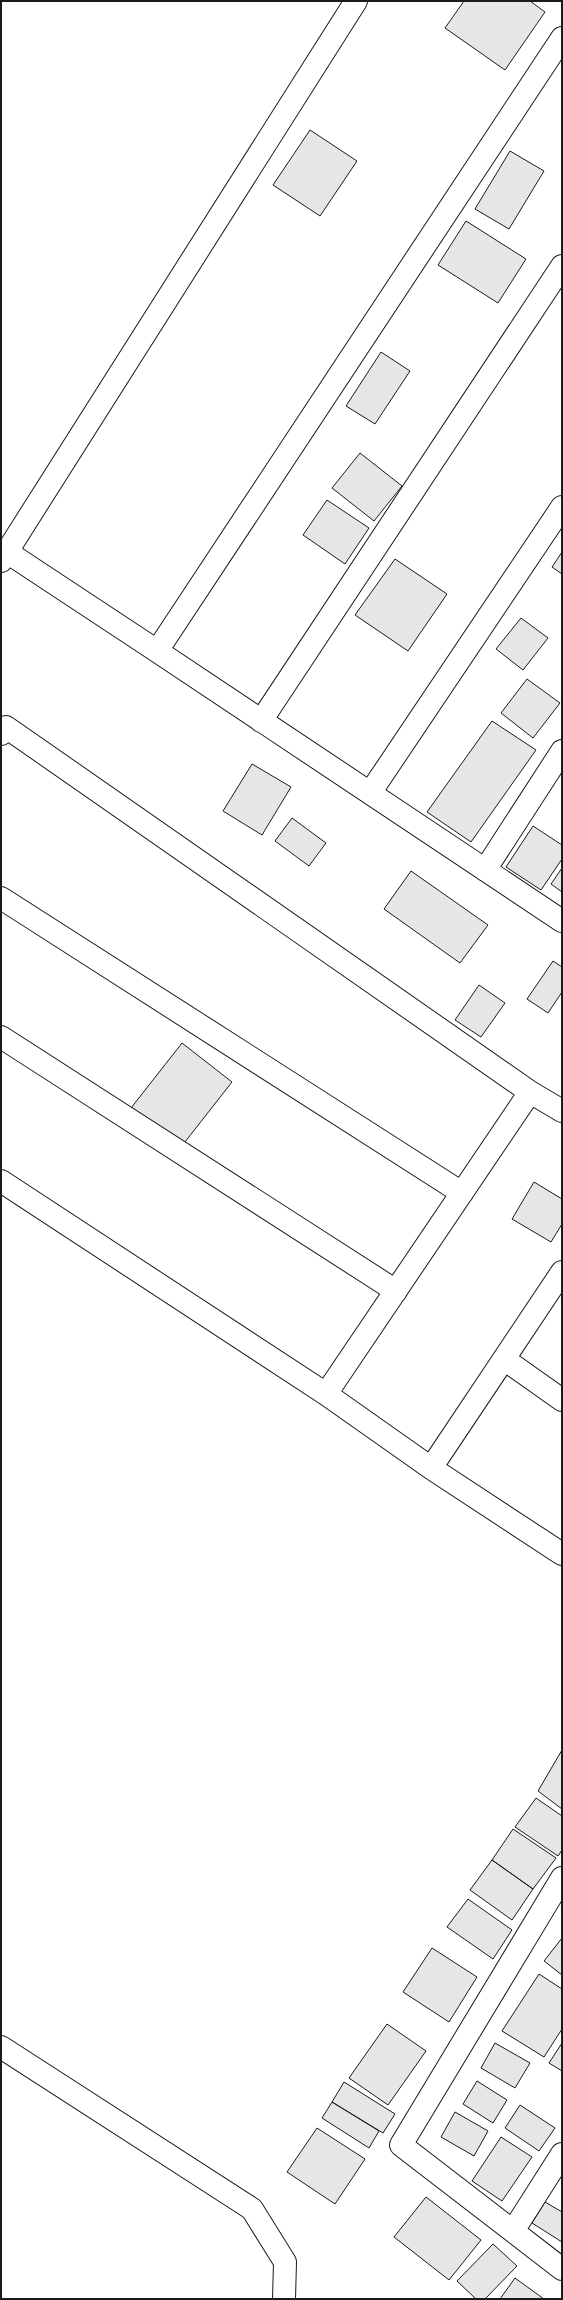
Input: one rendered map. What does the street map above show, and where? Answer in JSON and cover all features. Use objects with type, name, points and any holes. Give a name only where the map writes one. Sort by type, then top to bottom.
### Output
[{"type":"street","points":[[356,1],[4,556],[157,651],[562,921]]},
{"type":"street","points":[[157,651],[562,38]]},
{"type":"street","points":[[261,721],[562,266]]},
{"type":"street","points":[[370,793],[562,507]]},
{"type":"street","points":[[3,728],[530,1092],[562,1111]]},
{"type":"street","points":[[485,870],[562,751]]},
{"type":"street","points":[[1,898],[462,1193]]},
{"type":"street","points":[[1,1037],[396,1291]]},
{"type":"street","points":[[326,1394],[530,1092]]},
{"type":"street","points":[[1,1181],[326,1394],[431,1468],[562,1554]]},
{"type":"street","points":[[431,1468],[562,1272]]},
{"type":"street","points":[[504,1359],[562,1400]]},
{"type":"street","points":[[562,1878],[401,2145],[562,2269]]},
{"type":"street","points":[[1,2047],[252,2209],[285,2262],[284,2299]]},
{"type":"street","points":[[513,2231],[562,2154]]},
{"type":"building","points":[[464,1],[530,1],[545,12],[505,70],[445,28]]},
{"type":"building","points":[[310,130],[357,161],[320,216],[273,185]]},
{"type":"building","points":[[510,151],[544,171],[509,229],[475,209]]},
{"type":"building","points":[[466,221],[526,259],[498,303],[438,265]]},
{"type":"building","points":[[381,352],[410,371],[375,424],[346,406]]},
{"type":"building","points":[[360,453],[402,486],[374,521],[332,488]]},
{"type":"building","points":[[327,500],[369,528],[345,564],[303,535]]},
{"type":"building","points":[[562,552],[562,574],[552,567]]},
{"type":"building","points":[[395,559],[447,594],[408,651],[355,615]]},
{"type":"building","points":[[521,618],[548,638],[523,670],[496,649]]},
{"type":"building","points":[[527,679],[560,703],[533,738],[501,713]]},
{"type":"building","points":[[492,721],[536,750],[471,842],[427,812]]},
{"type":"building","points":[[252,764],[291,787],[262,835],[223,811]]},
{"type":"building","points":[[292,818],[326,843],[309,866],[275,841]]},
{"type":"building","points":[[533,826],[562,845],[562,859],[541,890],[506,867]]},
{"type":"building","points":[[562,868],[562,892],[551,884]]},
{"type":"building","points":[[411,871],[488,925],[460,963],[384,909]]},
{"type":"building","points":[[553,961],[562,967],[562,992],[548,1013],[527,999]]},
{"type":"building","points":[[479,985],[505,1003],[481,1037],[455,1020]]},
{"type":"building","points":[[182,1043],[232,1082],[181,1147],[131,1108]]},
{"type":"building","points":[[534,1182],[562,1199],[562,1224],[551,1242],[512,1219]]},
{"type":"building","points":[[562,1750],[562,1809],[538,1791]]},
{"type":"building","points":[[536,1798],[562,1816],[562,1850],[558,1856],[515,1827]]},
{"type":"building","points":[[513,1829],[556,1858],[533,1889],[492,1860]]},
{"type":"building","points":[[492,1860],[533,1889],[512,1920],[470,1890]]},
{"type":"building","points":[[468,1899],[512,1930],[493,1959],[447,1927]]},
{"type":"building","points":[[562,1938],[562,1975],[544,1961]]},
{"type":"building","points":[[432,1948],[477,1977],[449,2022],[403,1992]]},
{"type":"building","points":[[539,1974],[562,1989],[562,2029],[544,2057],[502,2031]]},
{"type":"building","points":[[387,2024],[426,2051],[388,2105],[349,2078]]},
{"type":"building","points":[[495,2043],[530,2063],[515,2088],[481,2068]]},
{"type":"building","points":[[562,2043],[562,2071],[549,2063]]},
{"type":"building","points":[[477,2081],[507,2100],[493,2123],[463,2104]]},
{"type":"building","points":[[344,2082],[395,2114],[383,2133],[332,2102]]},
{"type":"building","points":[[332,2102],[379,2131],[369,2148],[322,2118]]},
{"type":"building","points":[[520,2105],[555,2128],[539,2151],[505,2128]]},
{"type":"building","points":[[455,2112],[488,2131],[474,2156],[441,2137]]},
{"type":"building","points":[[317,2128],[365,2159],[335,2204],[287,2172]]},
{"type":"building","points":[[501,2137],[532,2157],[502,2201],[472,2181]]},
{"type":"building","points":[[426,2197],[481,2240],[449,2280],[394,2237]]},
{"type":"building","points":[[545,2202],[562,2212],[562,2242],[532,2223]]},
{"type":"building","points":[[493,2244],[517,2266],[485,2299],[476,2299],[457,2281]]},
{"type":"building","points":[[515,2278],[544,2299],[500,2299]]}]
